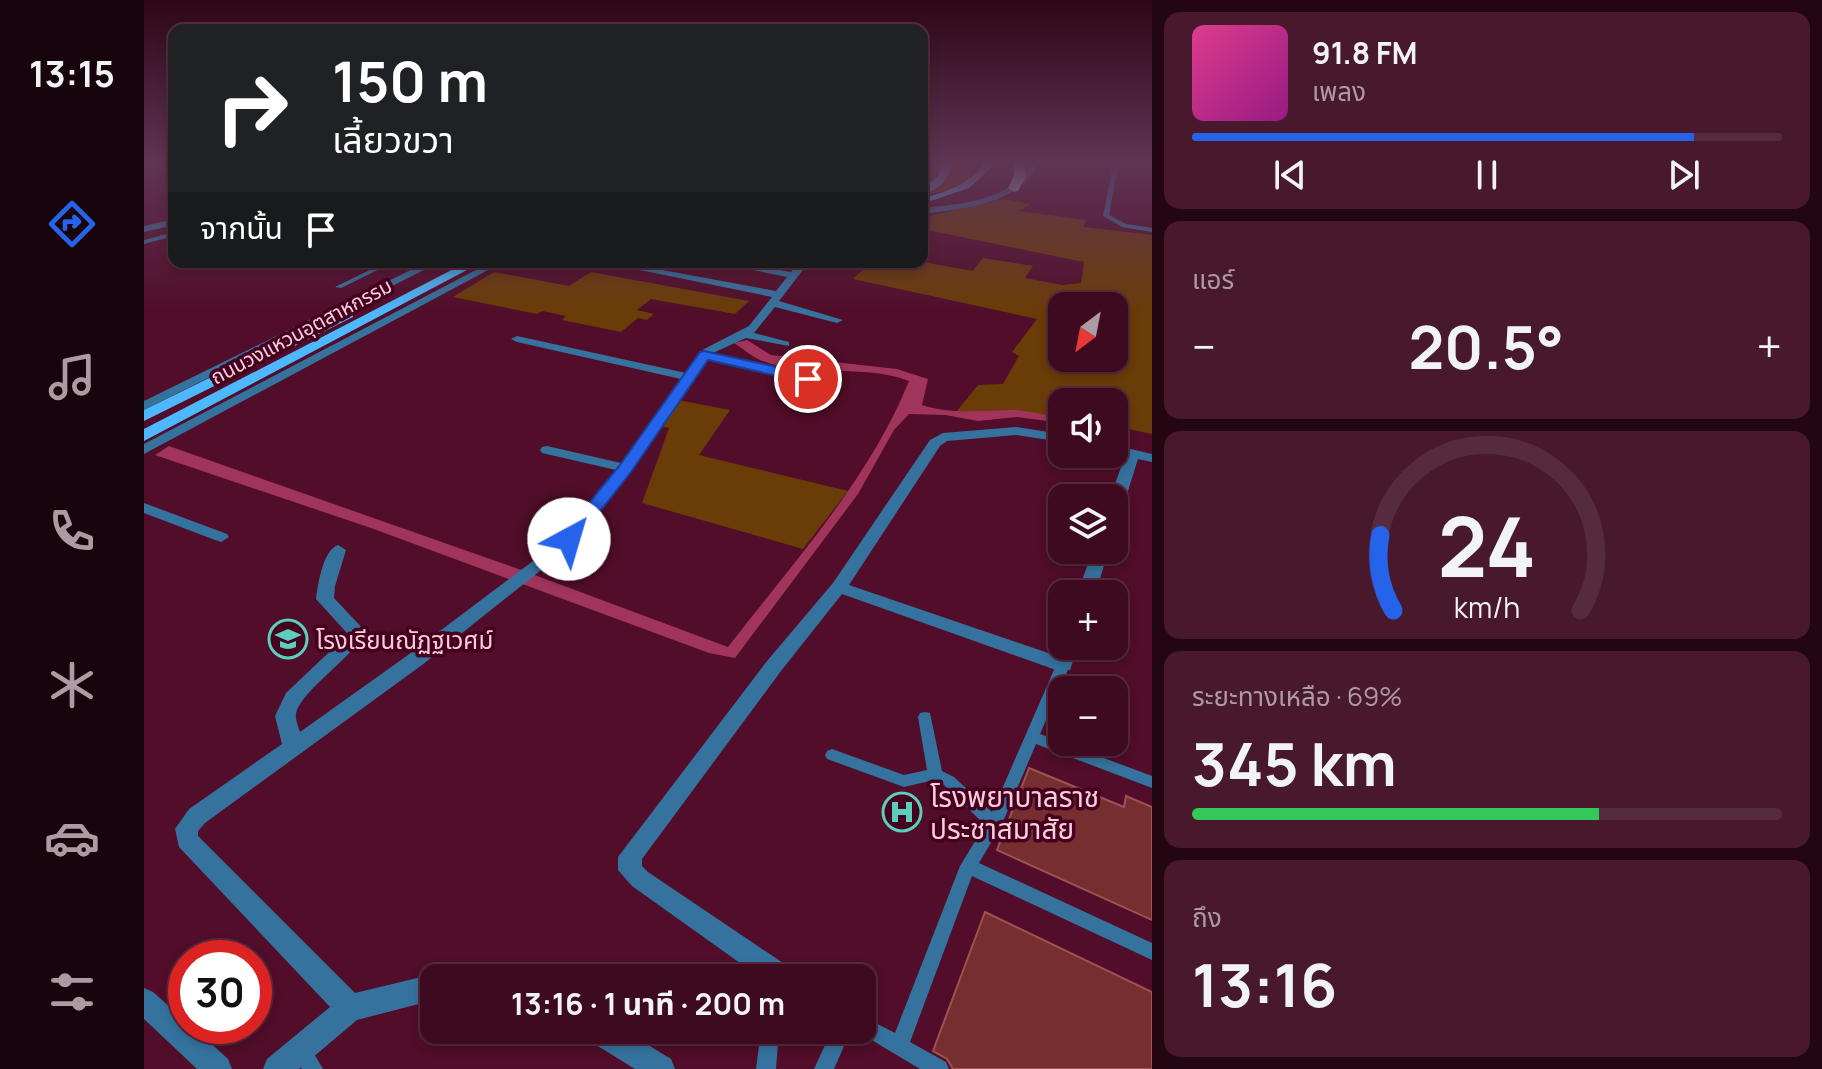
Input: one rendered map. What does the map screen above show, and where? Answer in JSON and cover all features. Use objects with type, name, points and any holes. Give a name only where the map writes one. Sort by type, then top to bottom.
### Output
[{"type":"main road","name":"ถนนวงแหวนอุตสาหกรรม","points":[[144,416],[441,268]]},
{"type":"main road","name":"ถนนวงแหวนอุตสาหกรรม","points":[[144,436],[465,268]]},
{"type":"street","points":[[144,229],[168,223]]},
{"type":"street","points":[[144,406],[423,268]]},
{"type":"street","points":[[144,450],[487,268]]},
{"type":"street","points":[[637,268],[784,290]]},
{"type":"street","points":[[679,268],[784,290]]},
{"type":"street","points":[[732,268],[784,290],[837,320]]},
{"type":"street","points":[[569,539],[625,468],[704,355],[718,345],[745,334],[800,268]]},
{"type":"street","points":[[745,334],[785,344]]},
{"type":"street","points":[[517,339],[688,377]]},
{"type":"street","points":[[704,355],[833,382]]},
{"type":"street","points":[[763,964],[640,879],[630,870],[630,857],[774,666],[839,587],[935,443],[943,437],[1016,431],[1048,436]]},
{"type":"street","points":[[547,450],[625,468]]},
{"type":"street","points":[[1128,453],[1152,458]]},
{"type":"street","points":[[1123,484],[1133,454]]},
{"type":"street","points":[[144,508],[221,537]]},
{"type":"street","points":[[293,745],[285,716],[293,698],[352,641],[357,632],[325,599],[338,550]]},
{"type":"street","points":[[350,1008],[187,840],[186,829],[197,816],[542,563]]},
{"type":"street","points":[[839,587],[1063,665],[1065,660]]},
{"type":"street","points":[[277,1069],[307,1059],[350,1008],[420,990]]},
{"type":"street","points":[[144,1001],[218,1069]]},
{"type":"street","points":[[621,1044],[661,1069]]},
{"type":"lane","points":[[1106,214],[1124,226],[1152,230]]},
{"type":"lane","points":[[144,242],[168,236]]},
{"type":"lane","points":[[339,287],[379,268]]},
{"type":"lane","points":[[899,1046],[968,866],[994,824],[1063,665]]},
{"type":"lane","points":[[925,717],[935,774]]},
{"type":"lane","points":[[1032,737],[1152,782]]},
{"type":"lane","points":[[832,755],[904,781],[935,774],[949,781],[994,824]]},
{"type":"lane","points":[[968,866],[1152,952]]},
{"type":"lane","points":[[876,1033],[939,1069]]},
{"type":"lane","points":[[766,1069],[769,1044]]},
{"type":"lane","points":[[824,1069],[836,1044]]},
{"type":"shaded area","points":[[937,214],[1040,214],[1086,220],[1083,227],[1152,235],[1152,434],[1128,429],[1128,388],[1048,388],[1048,416],[1013,410],[956,412],[978,385],[1003,384],[1019,356],[1012,352],[1037,319],[853,279],[865,268],[928,268],[928,263],[973,271],[983,258],[1033,266],[1025,278],[1062,285],[1081,283],[1084,262],[928,230],[928,221]]},
{"type":"shaded area","points":[[494,272],[569,286],[591,272],[749,301],[735,314],[651,299],[637,310],[654,314],[647,320],[638,318],[621,332],[562,320],[566,316],[542,311],[537,314],[453,297]]},
{"type":"shaded area","points":[[747,340],[771,355],[897,369],[928,379],[922,405],[933,408],[1024,411],[1048,415],[1048,421],[1017,417],[978,421],[945,415],[909,414],[894,430],[858,494],[735,658],[709,653],[371,528],[155,455],[169,446],[524,571],[728,647],[851,487],[873,453],[909,381],[873,373],[778,366],[757,358],[734,343]]},
{"type":"shaded area","points":[[678,400],[730,410],[699,455],[848,491],[803,549],[642,503],[669,428],[659,426]]},
{"type":"building","points":[[1029,768],[1124,807],[1126,796],[1152,807],[1152,920],[997,850]]},
{"type":"building","points":[[985,912],[1152,992],[1152,1069],[953,1069],[947,1059],[933,1051]]},
{"type":"tunnel","points":[[547,559],[569,539]]},
{"type":"place","name":"โรงเรียนณัฏฐเวศม์","points":[[288,639]]},
{"type":"place","name":"โรงพยาบาลราช ประชาสมาสัย","points":[[902,812]]},
{"type":"route","points":[[569,539],[625,468],[704,355],[808,379]]}]
